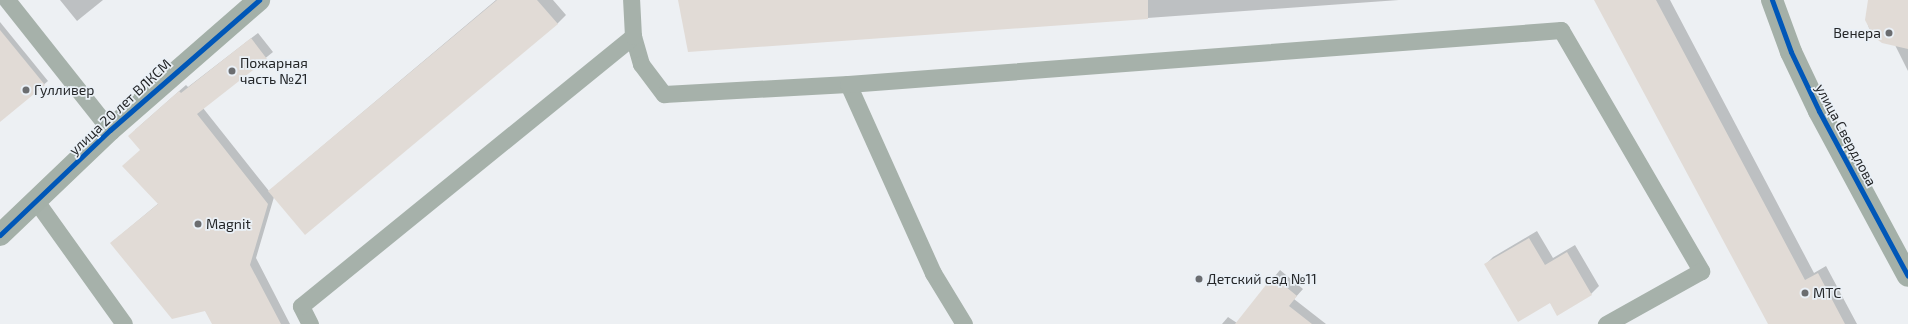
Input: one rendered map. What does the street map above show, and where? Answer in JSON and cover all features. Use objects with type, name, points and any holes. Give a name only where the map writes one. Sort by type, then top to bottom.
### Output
[{"type":"street","name":"улица 20 лет ВЛКСМ","points":[[0,235],[110,130],[259,0]]},
{"type":"street","name":"улица Свердлова","points":[[1774,3],[1819,112],[1908,276]]},
{"type":"lane","points":[[7,0],[110,130]]},
{"type":"lane","points":[[631,0],[633,36],[640,64],[664,94],[848,84],[1561,30],[1701,271],[1606,324]]},
{"type":"lane","points":[[310,324],[300,306],[633,36]]},
{"type":"lane","points":[[848,84],[933,273],[964,324]]},
{"type":"lane","points":[[36,201],[124,324]]},
{"type":"building","points":[[497,0],[537,0],[558,24],[305,235],[268,191]]},
{"type":"building","points":[[678,0],[1148,0],[1148,19],[688,52]]},
{"type":"building","points":[[1594,0],[1656,0],[1805,280],[1818,273],[1845,324],[1768,324]]},
{"type":"building","name":"Венера","points":[[1868,0],[1908,0],[1908,49],[1882,43],[1874,37],[1865,20]]},
{"type":"building","points":[[0,30],[45,85],[0,122]]},
{"type":"building","points":[[251,38],[267,59],[197,114],[268,204],[250,265],[281,324],[212,324],[205,311],[172,319],[110,243],[158,204],[122,166],[140,150],[128,136],[179,91],[181,93]]},
{"type":"building","points":[[1529,238],[1545,265],[1567,252],[1592,295],[1557,316],[1550,303],[1518,322],[1484,264]]},
{"type":"building","points":[[1273,276],[1297,296],[1289,306],[1312,324],[1235,324]]},
{"type":"cycle path","points":[[0,235],[110,130],[259,0]]},
{"type":"cycle path","points":[[1772,0],[1791,52],[1819,111],[1908,276]]},
{"type":"place","name":"Венера","points":[[1889,33]]},
{"type":"place","name":"Пожарная часть №21","points":[[232,71]]},
{"type":"place","name":"Гулливер","points":[[26,90]]},
{"type":"place","name":"Magnit","points":[[198,224]]},
{"type":"place","name":"Детский сад №11","points":[[1199,279]]},
{"type":"place","name":"МТС","points":[[1805,293]]}]
